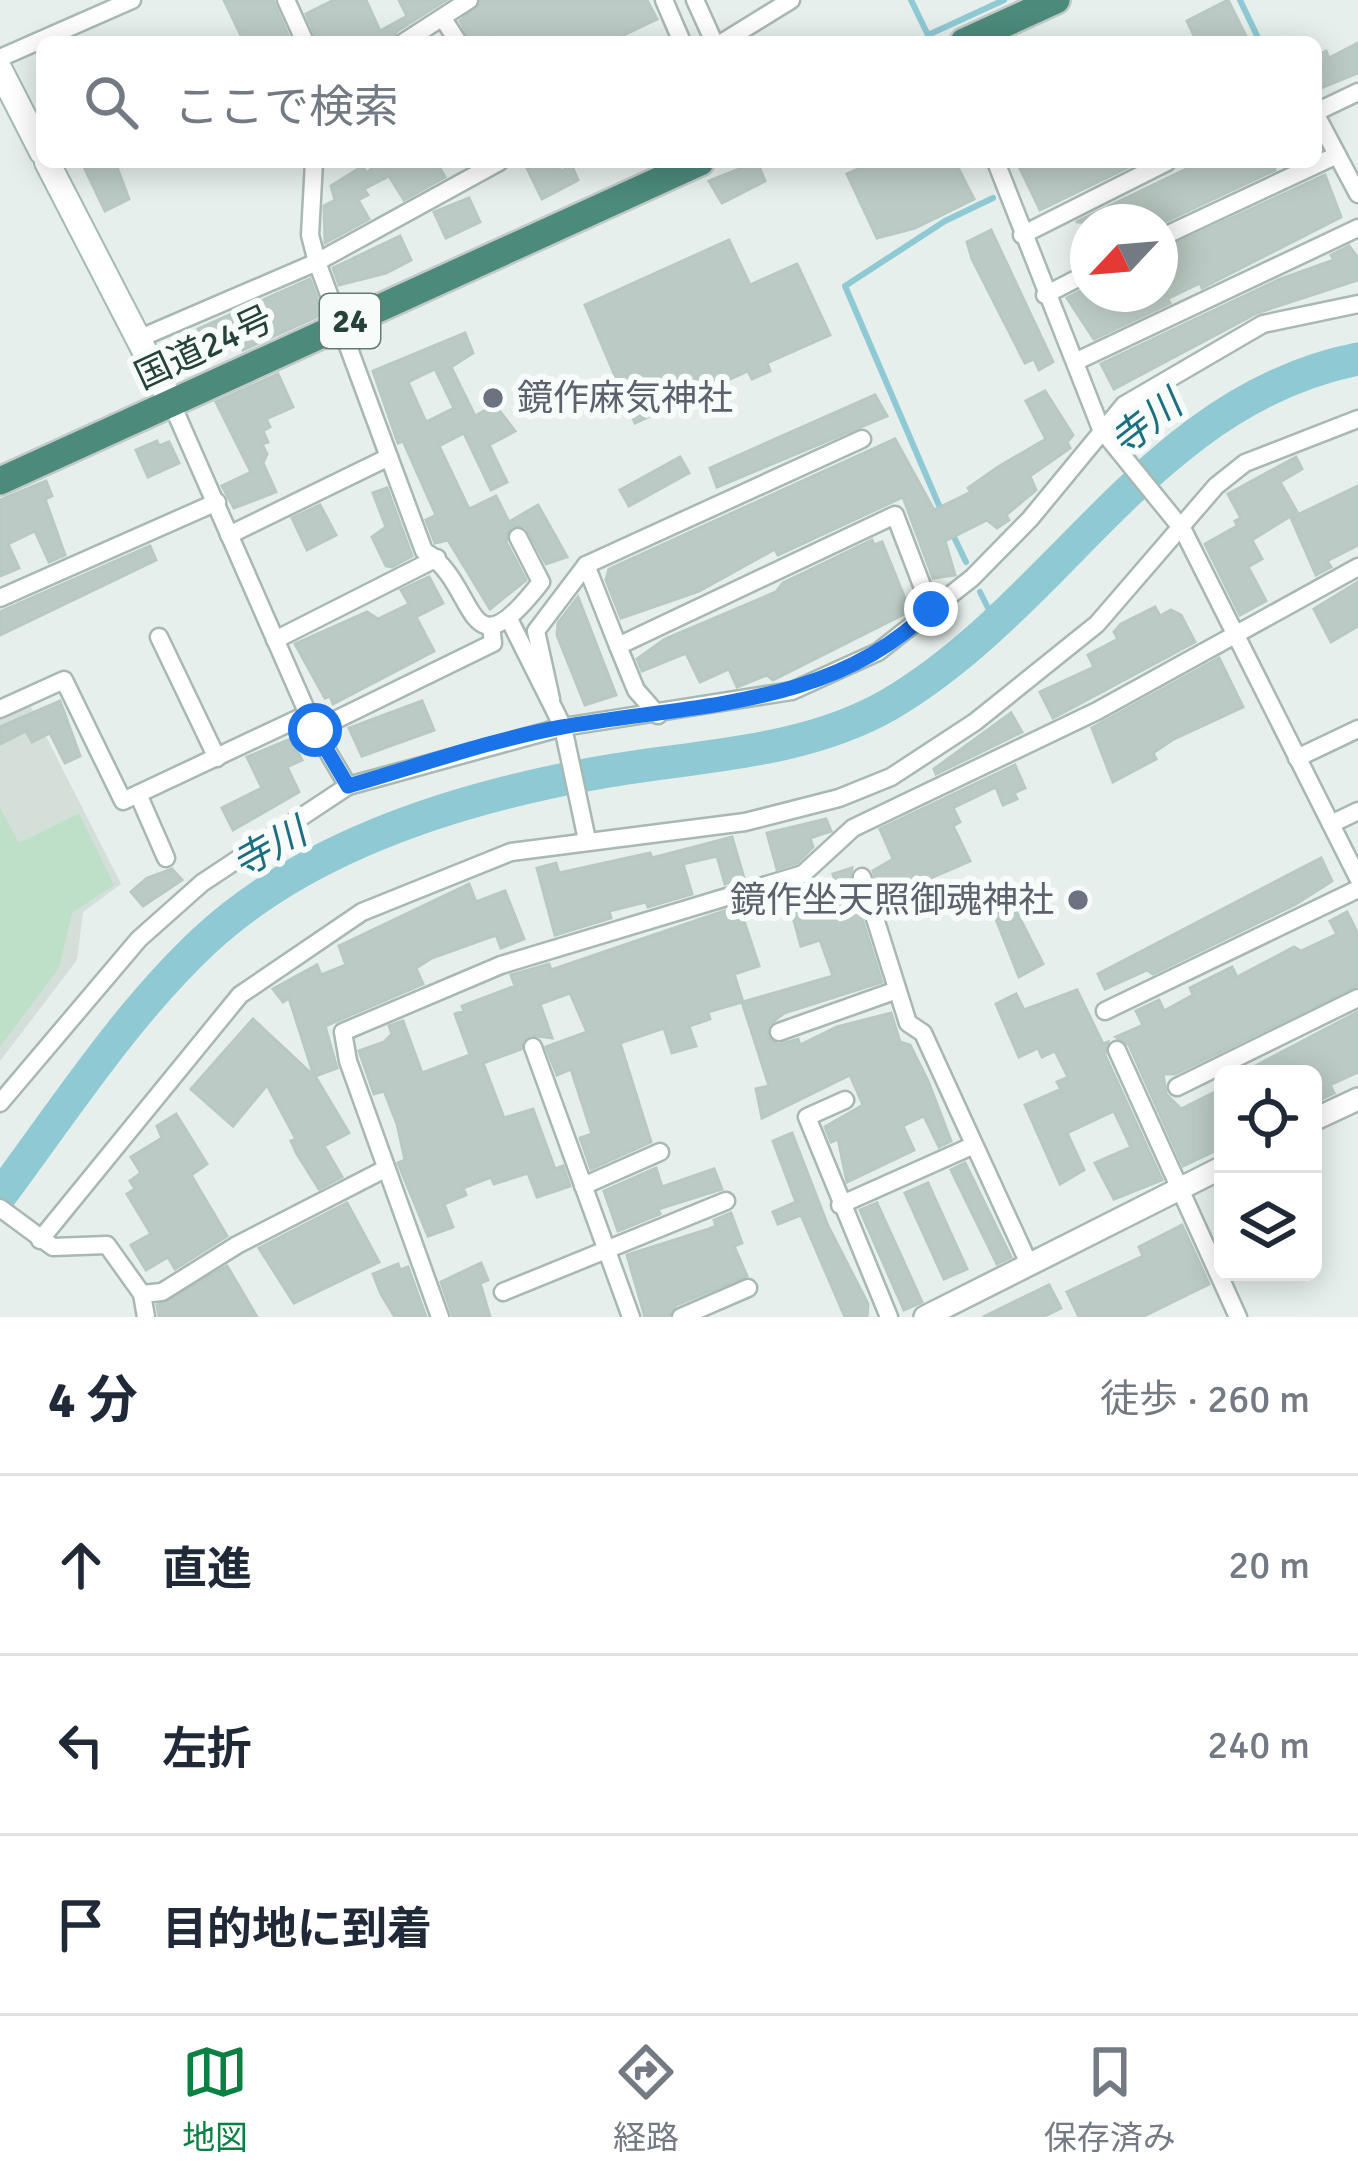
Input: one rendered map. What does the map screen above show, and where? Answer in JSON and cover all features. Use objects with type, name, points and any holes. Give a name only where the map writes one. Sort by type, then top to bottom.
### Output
[{"type":"highway","points":[[977,36],[1056,0]]},
{"type":"highway","name":"国道24号","points":[[0,481],[687,168]]},
{"type":"main road","points":[[0,70],[36,140]]},
{"type":"main road","points":[[50,168],[171,402]]},
{"type":"street","points":[[50,36],[132,0]]},
{"type":"street","points":[[286,0],[302,36]]},
{"type":"street","points":[[415,36],[469,0]]},
{"type":"street","points":[[664,0],[679,36]]},
{"type":"street","points":[[695,0],[711,36]]},
{"type":"street","points":[[733,36],[791,0]]},
{"type":"street","points":[[445,20],[454,36]]},
{"type":"street","points":[[0,58],[36,42]]},
{"type":"street","points":[[1322,111],[1358,92]]},
{"type":"street","points":[[1322,126],[1358,194]]},
{"type":"street","points":[[1322,162],[1337,155]]},
{"type":"street","points":[[314,168],[310,235],[339,326],[424,550],[437,558],[476,620],[491,626],[510,621],[541,582],[518,537]]},
{"type":"street","points":[[138,339],[317,262],[488,168]]},
{"type":"street","points":[[998,168],[1103,434],[1179,526],[1358,878]]},
{"type":"street","points":[[1022,235],[1155,168]]},
{"type":"street","points":[[1178,230],[1309,168]]},
{"type":"street","points":[[1077,361],[1358,228]]},
{"type":"street","points":[[1045,295],[1070,282]]},
{"type":"street","points":[[0,1103],[139,939],[202,883],[348,786],[564,731],[792,692],[878,652],[971,578],[1150,387],[1263,324],[1358,304]]},
{"type":"street","points":[[171,402],[312,722],[348,786]]},
{"type":"street","points":[[34,1235],[240,995],[362,912],[511,852],[587,838],[745,822],[838,799],[891,777],[975,722],[1096,624],[1216,486],[1245,463],[1358,419]]},
{"type":"street","points":[[587,838],[536,631],[586,565],[862,439]]},
{"type":"street","points":[[229,535],[389,457]]},
{"type":"street","points":[[0,598],[217,502]]},
{"type":"street","points":[[618,646],[895,515],[931,609]]},
{"type":"street","points":[[275,640],[437,558]]},
{"type":"street","points":[[586,565],[636,690],[658,715]]},
{"type":"street","points":[[440,1317],[385,1169],[343,1032],[358,1021],[501,965],[803,874],[853,828],[1097,711],[1358,567]]},
{"type":"street","points":[[510,621],[532,672],[551,699]]},
{"type":"street","points":[[0,709],[64,680],[123,801],[493,643],[491,626]]},
{"type":"street","points":[[159,637],[217,758]]},
{"type":"street","points":[[1297,758],[1358,729]]},
{"type":"street","points":[[138,794],[166,858]]},
{"type":"street","points":[[1331,824],[1358,812]]},
{"type":"street","points":[[862,877],[908,1022],[923,1033],[1030,1266]]},
{"type":"street","points":[[1105,1011],[1358,889]]},
{"type":"street","points":[[779,1032],[897,990]]},
{"type":"street","points":[[1177,1088],[1358,998]]},
{"type":"street","points":[[532,1047],[631,1317]]},
{"type":"street","points":[[1117,1050],[1238,1317]]},
{"type":"street","points":[[1322,1116],[1358,1099]]},
{"type":"street","points":[[845,1100],[808,1117],[889,1317]]},
{"type":"street","points":[[840,1204],[971,1146]]},
{"type":"street","points":[[583,1186],[660,1152]]},
{"type":"street","points":[[142,1294],[162,1292],[237,1245],[385,1169]]},
{"type":"street","points":[[925,1317],[1214,1172]]},
{"type":"street","points":[[503,1292],[726,1202]]},
{"type":"street","points":[[0,1208],[53,1247],[107,1245],[142,1294],[146,1317]]},
{"type":"street","points":[[680,1317],[748,1288]]},
{"type":"shaded area","points":[[28,701],[121,884],[83,912],[77,960],[0,1061],[0,715]]},
{"type":"green space","points":[[0,808],[19,843],[79,813],[114,885],[72,913],[59,968],[0,1047]]},
{"type":"building","points":[[224,0],[273,0],[288,36],[241,36]]},
{"type":"building","points":[[334,0],[366,0],[380,31],[407,16],[399,0],[446,0],[394,36],[315,36],[306,14]]},
{"type":"building","points":[[482,0],[647,0],[657,19],[622,36],[468,36],[460,21]]},
{"type":"building","points":[[1228,0],[1246,36],[1194,36],[1187,21]]},
{"type":"building","points":[[1358,43],[1358,73],[1322,88],[1322,53],[1326,51],[1329,58]]},
{"type":"building","points":[[84,168],[117,168],[129,199],[105,211]]},
{"type":"building","points":[[360,168],[366,173],[373,168],[440,168],[445,177],[404,200],[389,176],[364,189],[368,195],[358,200],[369,219],[325,243],[324,206],[335,200],[331,186]]},
{"type":"building","points":[[527,168],[573,168],[578,180],[542,199]]},
{"type":"building","points":[[742,168],[760,168],[765,181],[722,203],[709,181]]},
{"type":"building","points":[[860,168],[958,168],[974,199],[915,228],[877,238],[847,174]]},
{"type":"building","points":[[1020,168],[1127,168],[1040,210]]},
{"type":"building","points":[[1188,168],[1275,170],[1178,216],[1178,204],[1114,204]]},
{"type":"building","points":[[1325,175],[1341,217],[1202,288],[1200,283],[1178,294],[1178,243]]},
{"type":"building","points":[[469,198],[480,222],[446,238],[434,212]]},
{"type":"building","points":[[991,230],[1053,362],[1039,370],[1034,359],[1025,363],[972,259],[967,242]]},
{"type":"building","points":[[400,236],[411,260],[386,273],[339,285],[333,268]]},
{"type":"building","points":[[729,240],[750,285],[797,264],[830,335],[767,363],[770,371],[752,379],[748,371],[704,391],[707,398],[689,407],[685,400],[635,423],[585,305]]},
{"type":"building","points":[[1349,246],[1358,258],[1358,280],[1257,313],[1114,389],[1101,364],[1278,280],[1334,260],[1331,255]]},
{"type":"building","points":[[310,279],[323,314],[243,350],[234,331],[205,344],[198,329]]},
{"type":"building","points":[[1076,312],[1151,312],[1094,339]]},
{"type":"building","points":[[465,333],[473,353],[451,367],[475,416],[495,405],[515,431],[489,445],[507,482],[491,490],[464,433],[439,446],[469,509],[496,496],[509,522],[538,505],[567,557],[546,564],[526,527],[511,526],[506,542],[526,580],[490,609],[448,540],[435,543],[426,520],[436,515],[403,441],[398,443],[373,371]],"holes":[[[435,369],[454,408],[426,422],[408,382]]]},
{"type":"building","points":[[278,374],[293,407],[266,419],[270,427],[263,431],[268,442],[262,444],[267,454],[263,463],[276,492],[234,508],[222,486],[251,472],[216,402]]},
{"type":"building","points":[[1045,391],[1073,435],[1067,442],[1070,448],[1030,476],[1036,490],[1006,515],[1009,520],[997,528],[987,520],[945,541],[955,575],[933,578],[903,497],[778,555],[775,549],[699,591],[621,618],[606,580],[609,569],[895,439],[934,510],[971,492],[968,488],[1046,439],[1026,401]]},
{"type":"building","points":[[875,395],[887,416],[717,487],[710,468]]},
{"type":"building","points":[[157,441],[159,446],[169,442],[179,463],[148,477],[136,450]]},
{"type":"building","points":[[680,457],[689,473],[629,506],[620,490]]},
{"type":"building","points":[[1296,457],[1302,469],[1280,482],[1297,512],[1252,540],[1262,559],[1248,567],[1266,601],[1240,615],[1205,544],[1237,526],[1235,521],[1241,518],[1228,494]]},
{"type":"building","points":[[46,481],[52,496],[45,499],[65,555],[49,562],[35,531],[8,544],[19,568],[0,576],[0,500]]},
{"type":"building","points":[[1358,486],[1358,545],[1327,561],[1331,567],[1316,575],[1291,518]]},
{"type":"building","points":[[387,488],[412,556],[392,567],[386,566],[372,537],[386,527],[373,493]]},
{"type":"building","points":[[320,505],[336,535],[307,550],[292,518]]},
{"type":"building","points":[[872,540],[874,545],[882,542],[910,611],[773,680],[767,675],[737,687],[729,669],[700,682],[686,653],[642,671],[637,659],[665,639],[776,592],[783,583]]},
{"type":"building","points":[[150,546],[156,560],[0,635],[0,612]]},
{"type":"building","points":[[429,577],[443,603],[416,617],[434,651],[333,704],[330,696],[325,698],[295,644],[367,612],[378,619],[409,604],[401,590]]},
{"type":"building","points":[[1358,582],[1358,626],[1331,642],[1314,609]]},
{"type":"building","points":[[578,597],[616,695],[585,705],[557,635],[558,623]]},
{"type":"building","points":[[1155,607],[1160,616],[1171,610],[1181,615],[1195,642],[1053,718],[1040,692],[1094,667],[1088,655],[1118,639],[1114,632],[1121,624]]},
{"type":"building","points":[[1219,658],[1243,707],[1172,740],[1153,753],[1156,759],[1113,782],[1092,728]]},
{"type":"building","points":[[60,701],[80,756],[65,763],[50,733],[32,742],[26,731],[0,744],[0,727]]},
{"type":"building","points":[[422,701],[434,730],[362,756],[349,728]]},
{"type":"building","points":[[1011,713],[1022,732],[936,774],[934,769]]},
{"type":"building","points":[[291,739],[302,760],[287,767],[299,792],[233,830],[222,808],[262,788],[247,757]]},
{"type":"building","points":[[1015,765],[1025,788],[1014,793],[1017,799],[1003,805],[996,787],[953,808],[960,822],[953,826],[970,861],[882,899],[873,871],[893,859],[880,829]]},
{"type":"building","points":[[826,819],[831,831],[810,838],[813,847],[797,863],[777,869],[767,833]]},
{"type":"building","points":[[732,837],[744,878],[725,884],[717,856],[683,864],[692,894],[648,907],[646,902],[609,911],[611,918],[555,935],[537,868],[556,863],[559,873],[650,853],[652,858]]},
{"type":"building","points":[[1321,858],[1332,881],[1296,904],[1153,974],[1147,970],[1105,989],[1098,974]]},
{"type":"building","points":[[852,868],[850,881],[882,982],[784,1013],[769,1025],[768,1037],[778,1045],[798,1039],[800,1045],[837,1027],[891,1013],[900,1042],[910,1045],[928,1081],[951,1141],[939,1147],[924,1116],[903,1126],[914,1150],[847,1182],[838,1139],[831,1142],[825,1127],[863,1105],[850,1075],[762,1118],[756,1089],[769,1086],[742,1002],[708,1012],[710,1019],[689,1026],[696,1046],[672,1053],[664,1028],[620,1043],[651,1142],[591,1169],[580,1138],[592,1134],[571,1069],[557,1075],[546,1047],[587,1032],[570,993],[540,1004],[552,1038],[530,1035],[521,1049],[483,1063],[504,1118],[533,1109],[555,1169],[563,1166],[570,1186],[537,1197],[528,1173],[494,1184],[491,1177],[463,1188],[466,1195],[444,1204],[453,1227],[428,1236],[398,1163],[405,1160],[397,1124],[384,1091],[374,1094],[359,1051],[384,1042],[392,1034],[389,1026],[403,1021],[422,1073],[470,1055],[455,1014],[464,1011],[462,1006],[515,986],[511,975],[549,964],[551,970],[739,906],[759,966],[734,974],[743,1002],[833,976],[820,940],[801,946],[786,892],[800,888],[803,898],[837,886],[833,874]]},
{"type":"building","points":[[172,869],[182,880],[143,906],[131,892],[147,878]]},
{"type":"building","points":[[469,884],[476,902],[505,891],[524,939],[501,948],[496,935],[432,958],[416,968],[423,984],[325,1026],[337,1068],[315,1076],[349,1133],[324,1146],[342,1177],[319,1189],[297,1154],[291,1141],[296,1139],[267,1085],[233,1126],[191,1089],[253,1019],[314,1076],[289,998],[283,1002],[273,989],[317,965],[321,975],[346,965],[339,946]]},
{"type":"building","points":[[1013,905],[1043,964],[1019,977],[994,914]]},
{"type":"building","points":[[1347,912],[1358,934],[1358,985],[1175,1074],[1163,1074],[1166,1094],[1181,1109],[1214,1092],[1214,1151],[1183,1166],[1129,1045],[1116,1037],[1143,1025],[1136,1011],[1159,1000],[1164,1011],[1193,995],[1190,988],[1232,967],[1237,977],[1294,947],[1301,951],[1337,934],[1330,921]]},
{"type":"building","points":[[1077,990],[1103,1044],[1108,1042],[1105,1055],[1162,1180],[1114,1199],[1095,1163],[1131,1147],[1114,1111],[1067,1133],[1084,1170],[1060,1184],[1025,1105],[1061,1089],[1057,1082],[1068,1077],[1055,1051],[1042,1057],[1038,1048],[1019,1057],[996,1004],[1016,994],[1024,1010]]},
{"type":"building","points":[[1358,1012],[1358,1072],[1330,1085],[1334,1093],[1322,1099],[1322,1065],[1257,1065]]},
{"type":"building","points":[[176,1114],[207,1164],[191,1175],[227,1236],[175,1269],[168,1257],[146,1270],[131,1245],[151,1234],[127,1194],[135,1189],[130,1181],[141,1173],[131,1157],[162,1138],[157,1126]]},
{"type":"building","points":[[792,1133],[828,1226],[868,1304],[867,1317],[845,1317],[801,1215],[778,1224],[773,1212],[796,1202],[773,1141]]},
{"type":"building","points":[[965,1163],[1011,1257],[997,1264],[951,1170]]},
{"type":"building","points":[[656,1168],[662,1187],[714,1169],[722,1189],[658,1209],[660,1214],[618,1231],[604,1191]]},
{"type":"building","points":[[928,1183],[967,1269],[944,1279],[905,1193]]},
{"type":"building","points":[[347,1203],[379,1262],[294,1303],[259,1248]]},
{"type":"building","points":[[877,1203],[922,1302],[904,1310],[860,1210]]},
{"type":"building","points":[[731,1213],[742,1243],[734,1246],[747,1276],[676,1305],[668,1317],[645,1317],[627,1255],[709,1229],[716,1226],[714,1220]]},
{"type":"building","points":[[1182,1225],[1209,1284],[1142,1317],[1079,1317],[1067,1292],[1143,1256],[1139,1247]]},
{"type":"building","points":[[481,1263],[488,1280],[480,1283],[490,1317],[453,1317],[441,1282]]},
{"type":"building","points":[[398,1264],[400,1270],[408,1267],[426,1317],[395,1317],[381,1294],[373,1274]]},
{"type":"building","points":[[227,1266],[257,1317],[159,1317],[157,1305]]},
{"type":"building","points":[[1049,1285],[1061,1308],[1043,1317],[983,1317]]},
{"type":"waterway","points":[[911,0],[928,35],[1004,0]]},
{"type":"waterway","points":[[1240,0],[1257,36]]},
{"type":"waterway","points":[[941,510],[845,286],[945,221],[993,198]]},
{"type":"waterway","name":"寺川","points":[[0,1196],[97,1064],[175,969],[245,907],[289,878],[386,831],[488,797],[591,774],[782,744],[855,721],[890,704],[951,662],[1110,509],[1222,416],[1285,381],[1358,359]]},
{"type":"waterway","points":[[952,533],[966,562]]},
{"type":"waterway","points":[[980,592],[995,622]]},
{"type":"place","name":"鏡作麻気神社","points":[[493,398]]},
{"type":"place","name":"鏡作坐天照御魂神社","points":[[1078,900]]},
{"type":"route","points":[[315,730],[348,786],[563,727],[792,692],[878,652],[931,609]]}]
